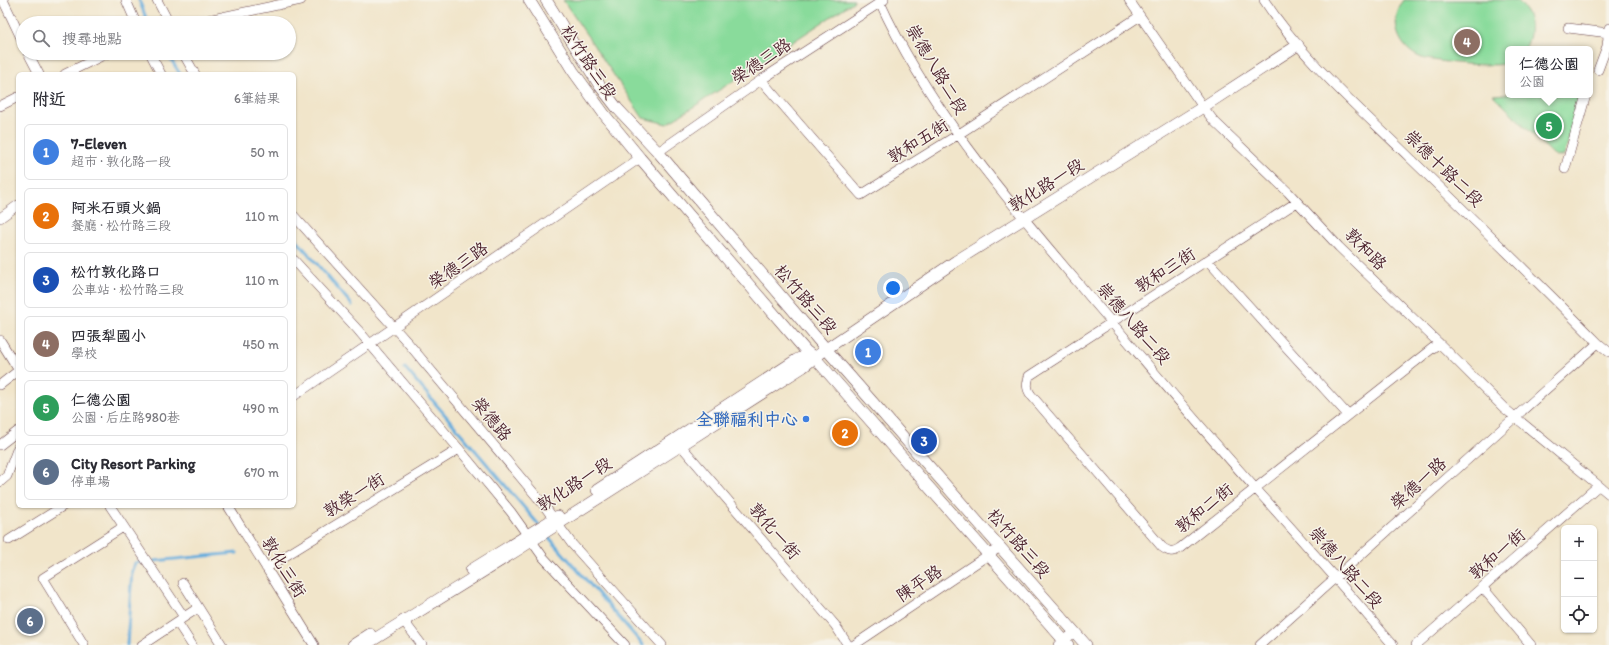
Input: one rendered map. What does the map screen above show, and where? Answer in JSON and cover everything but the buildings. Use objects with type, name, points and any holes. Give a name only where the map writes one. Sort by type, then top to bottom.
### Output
[{"type":"street","points":[[3,0],[16,27]]},
{"type":"street","points":[[126,0],[133,16]]},
{"type":"street","points":[[158,0],[166,16]]},
{"type":"street","points":[[227,16],[301,0]]},
{"type":"street","name":"松竹路三段","points":[[529,0],[573,71],[604,114],[640,158],[806,351],[815,358],[989,555],[1063,643]]},
{"type":"street","name":"松竹路三段","points":[[546,0],[600,86],[617,108],[658,152],[826,349],[1086,645]]},
{"type":"street","name":"敦和路","points":[[1129,0],[1214,121],[1297,202],[1340,247],[1515,417],[1609,494]]},
{"type":"street","name":"崇德十路二段","points":[[1264,0],[1298,45],[1329,79],[1523,267],[1598,343],[1609,352]]},
{"type":"street","name":"榮德三路","points":[[658,152],[761,80],[881,1]]},
{"type":"street","name":"崇德八路二段","points":[[881,1],[912,64],[936,102],[964,142],[1024,219],[1112,323],[1393,645]]},
{"type":"street","name":"敦和五街","points":[[761,80],[861,196],[1140,16]]},
{"type":"street","points":[[1568,28],[1609,32],[1607,46],[1598,70]]},
{"type":"street","name":"敦化路一段","points":[[365,645],[678,443],[796,360],[800,358],[815,358],[956,261],[1203,107],[1298,45]]},
{"type":"street","points":[[32,60],[38,72]]},
{"type":"street","points":[[69,72],[94,60]]},
{"type":"street","points":[[154,60],[160,72]]},
{"type":"street","points":[[186,60],[192,72]]},
{"type":"street","points":[[0,106],[16,98]]},
{"type":"street","points":[[1565,170],[1585,98]]},
{"type":"street","name":"榮德三路","points":[[296,395],[640,158]]},
{"type":"street","name":"敦和三街","points":[[1029,376],[1297,202]]},
{"type":"street","points":[[0,218],[16,206]]},
{"type":"street","name":"榮德路","points":[[296,218],[408,343],[528,486],[572,544],[662,645]]},
{"type":"street","points":[[1208,261],[1348,415]]},
{"type":"street","points":[[296,262],[370,345],[459,449],[511,512],[543,558],[625,645]]},
{"type":"street","points":[[0,340],[16,367]]},
{"type":"street","name":"敦和二街","points":[[1029,376],[1027,389],[1030,395],[1162,547],[1168,551],[1174,552],[1439,343]]},
{"type":"street","name":"榮德一路","points":[[1260,645],[1598,343]]},
{"type":"street","points":[[0,385],[16,372]]},
{"type":"street","points":[[0,445],[16,433]]},
{"type":"street","name":"敦化一街","points":[[678,443],[835,625],[848,645]]},
{"type":"street","name":"敦榮一街","points":[[266,568],[459,449]]},
{"type":"street","points":[[0,482],[7,476],[16,452]]},
{"type":"street","name":"敦和一街","points":[[1416,645],[1598,486]]},
{"type":"street","points":[[9,540],[60,508]]},
{"type":"street","points":[[111,508],[180,619],[192,645]]},
{"type":"street","name":"敦化三街","points":[[229,508],[314,645]]},
{"type":"street","points":[[84,645],[43,578],[123,527]]},
{"type":"street","name":"敦化路一段","points":[[353,645],[529,538]]},
{"type":"street","name":"陳平路","points":[[854,645],[1000,547]]},
{"type":"street","points":[[183,582],[222,645]]},
{"type":"street","points":[[1483,588],[1531,645]]},
{"type":"street","points":[[142,645],[198,608]]},
{"type":"street","points":[[403,620],[422,645]]},
{"type":"street","points":[[1063,643],[1075,632]]},
{"type":"green space","points":[[563,0],[854,0],[667,124],[643,118]]},
{"type":"green space","points":[[1404,0],[1517,0],[1526,11],[1530,23],[1530,36],[1526,46],[1505,46],[1505,63],[1490,65],[1465,64],[1422,58],[1407,48],[1398,34],[1396,25],[1399,8]]},
{"type":"green space","points":[[1505,94],[1505,98],[1582,98],[1564,156],[1556,157],[1493,95]]},
{"type":"waterway","points":[[139,0],[145,16]]},
{"type":"waterway","points":[[171,60],[179,72]]},
{"type":"waterway","points":[[296,239],[352,305]]},
{"type":"waterway","points":[[405,368],[539,525]]},
{"type":"waterway","points":[[546,534],[643,645]]},
{"type":"waterway","points":[[154,561],[237,553]]},
{"type":"waterway","points":[[127,645],[132,570],[135,563],[142,562]]},
{"type":"place","name":"四張犁國小","points":[[1467,42]]},
{"type":"place","name":"仁德公園","points":[[1549,126]]},
{"type":"place","name":"7-Eleven","points":[[868,352]]},
{"type":"place","name":"全聯福利中心","points":[[806,419]]},
{"type":"place","name":"阿米石頭火鍋","points":[[845,433]]},
{"type":"place","name":"松竹敦化路口","points":[[924,441]]},
{"type":"place","name":"City Resort Parking","points":[[30,621]]}]
